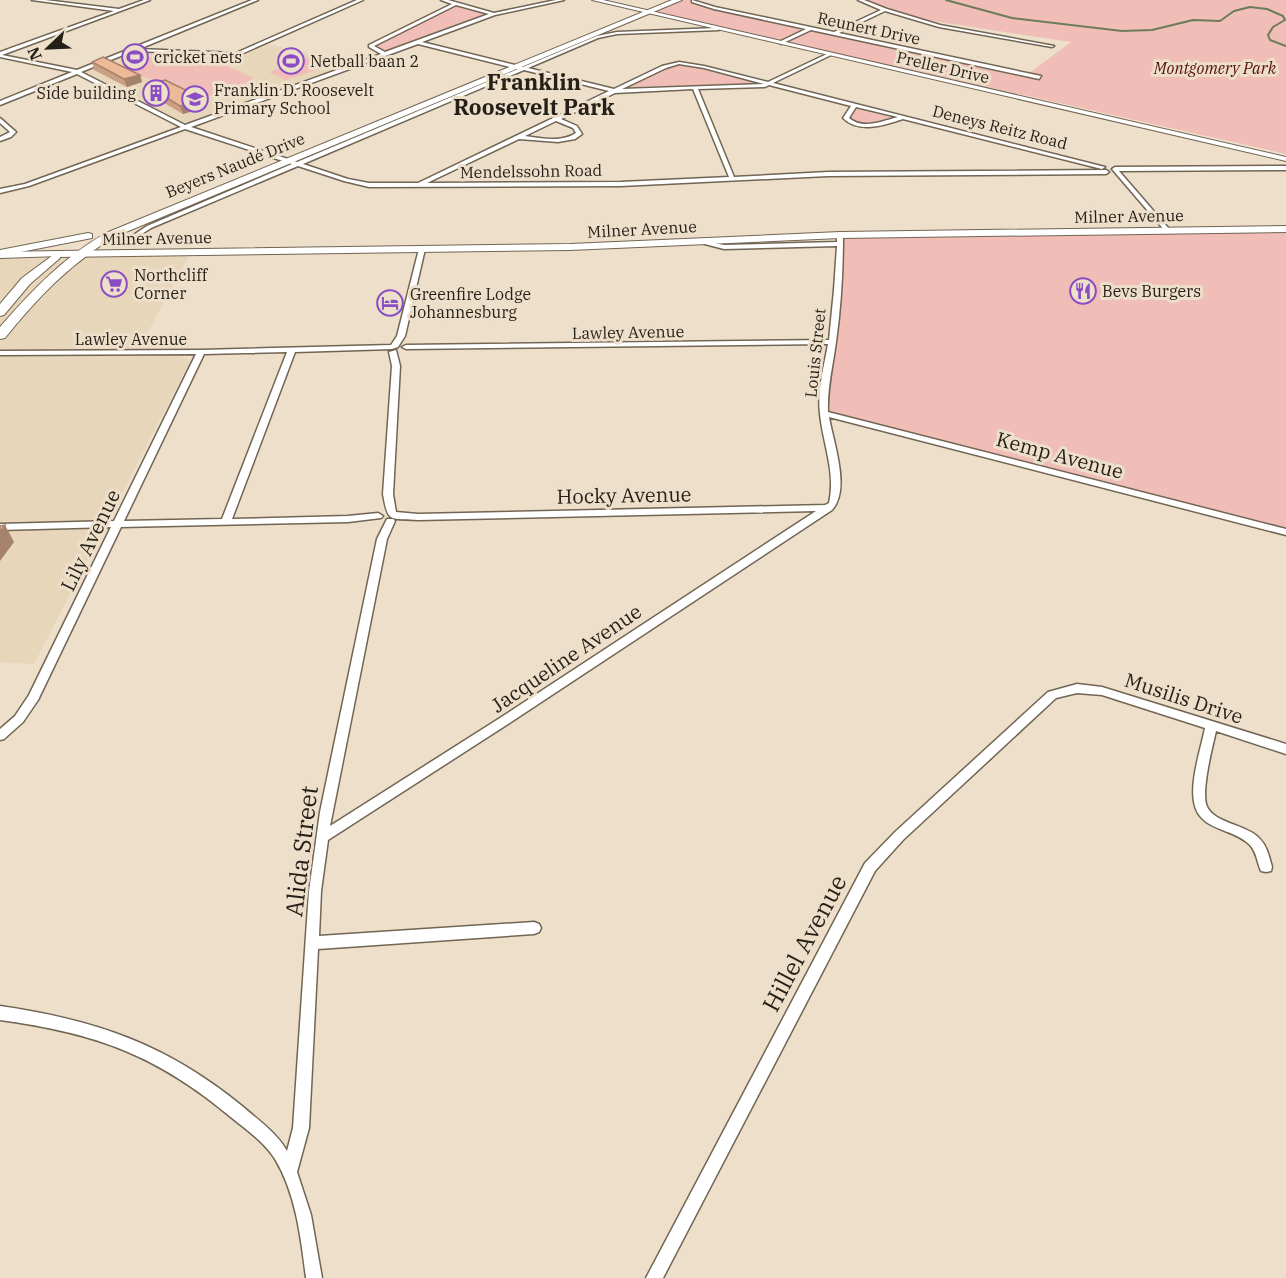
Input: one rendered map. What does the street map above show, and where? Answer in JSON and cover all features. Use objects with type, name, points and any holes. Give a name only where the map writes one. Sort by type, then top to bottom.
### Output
[{"type":"main road","name":"Preller Drive","points":[[595,0],[1286,159]]},
{"type":"main road","name":"Beyers Naudé Drive","points":[[0,335],[42,285],[77,254],[102,239],[521,67],[663,0]]},
{"type":"main road","name":"Beyers Naudé Drive","points":[[0,312],[26,281],[58,254],[88,236],[288,161],[506,63],[640,11],[678,0]]},
{"type":"main road","name":"Milner Avenue","points":[[58,254],[582,247],[700,242],[1286,229]]},
{"type":"main road","points":[[0,254],[88,236]]},
{"type":"main road","points":[[102,239],[101,246],[108,253]]},
{"type":"street","points":[[34,0],[119,10]]},
{"type":"street","points":[[0,55],[148,0]]},
{"type":"street","points":[[0,103],[256,0]]},
{"type":"street","points":[[133,50],[233,54],[361,0]]},
{"type":"street","points":[[443,0],[494,14]]},
{"type":"street","points":[[0,191],[27,185],[494,14],[562,0]]},
{"type":"street","name":"Reunert Drive","points":[[695,0],[714,8],[1039,78]]},
{"type":"street","points":[[860,0],[939,26],[1052,46]]},
{"type":"street","points":[[384,54],[371,46],[455,3]]},
{"type":"street","points":[[836,33],[885,10]]},
{"type":"street","points":[[781,44],[812,28]]},
{"type":"street","name":"Beyers Naudé Drive","points":[[521,67],[609,34],[717,29]]},
{"type":"street","points":[[417,42],[615,91]]},
{"type":"street","points":[[770,84],[829,54]]},
{"type":"street","name":"Mendelssohn Road","points":[[0,55],[77,72],[185,127],[356,183],[417,186],[628,184],[828,174],[1286,168]]},
{"type":"street","name":"Deneys Reitz Road","points":[[417,186],[664,67],[679,63],[697,65],[1111,170],[1123,179],[1168,231]]},
{"type":"street","name":"Deneys Reitz Road","points":[[615,91],[770,84]]},
{"type":"street","points":[[695,88],[732,178]]},
{"type":"street","name":"Deneys Reitz Road","points":[[854,105],[846,118],[856,124],[876,124],[904,118]]},
{"type":"street","points":[[520,136],[560,140],[570,139],[579,134],[575,127],[557,119]]},
{"type":"street","points":[[0,120],[13,132],[0,139]]},
{"type":"street","name":"Beyers Naudé Drive","points":[[125,243],[149,227],[288,161]]},
{"type":"street","name":"Louis Street","points":[[830,508],[836,492],[824,413],[824,384],[832,342],[840,240]]},
{"type":"street","points":[[393,348],[401,336],[422,249]]},
{"type":"street","name":"Milner Avenue","points":[[0,254],[58,254]]},
{"type":"street","points":[[401,336],[405,348]]},
{"type":"street","name":"Lawley Avenue","points":[[0,353],[832,342]]},
{"type":"street","name":"Alida Street","points":[[289,1172],[301,1128],[315,891],[323,837],[382,539],[392,517],[388,494],[396,366],[393,348]]},
{"type":"street","name":"Alida Street","points":[[396,366],[405,348]]},
{"type":"street","points":[[226,521],[292,350]]},
{"type":"street","name":"Lily Avenue","points":[[0,736],[19,718],[33,697],[201,352]]},
{"type":"street","name":"Kemp Avenue","points":[[824,413],[1286,532]]},
{"type":"street","name":"Alida Street","points":[[382,539],[379,518],[388,494]]},
{"type":"street","name":"Hocky Avenue","points":[[379,518],[830,508]]},
{"type":"street","name":"Jacqueline Avenue","points":[[323,837],[830,508]]},
{"type":"street","points":[[0,527],[379,518]]},
{"type":"street","name":"Musilis Drive","points":[[1069,688],[1102,691],[1286,749]]},
{"type":"street","name":"Hillel Avenue","points":[[654,1278],[870,867],[899,836],[1052,695],[1069,688]]},
{"type":"street","points":[[1211,725],[1200,793],[1201,808],[1211,819],[1258,843],[1263,850],[1266,867]]},
{"type":"street","points":[[312,943],[534,928]]},
{"type":"street","points":[[0,1013],[56,1021],[131,1043],[155,1054],[216,1093],[266,1137],[280,1153],[289,1172],[304,1218],[314,1278]]},
{"type":"shaded area","name":"Franklin D. Roosevelt Primary School","points":[[269,45],[301,51],[345,65],[192,122],[183,122],[82,71],[130,52],[232,58]]},
{"type":"shaded area","points":[[189,255],[141,345],[191,360],[34,664],[0,662],[0,259]]},
{"type":"green space","name":"Montgomery Park","points":[[683,0],[696,0],[706,5],[1028,74],[1071,42],[913,18],[864,0],[1286,0],[1286,154],[650,11]]},
{"type":"green space","points":[[454,6],[485,14],[388,51],[382,51],[373,46]]},
{"type":"green space","points":[[154,56],[216,61],[254,78],[244,84],[246,86],[194,100],[149,78],[140,77],[121,66]]},
{"type":"green space","points":[[300,56],[329,66],[286,80],[269,72],[284,67],[274,63]]},
{"type":"green space","points":[[679,63],[756,81],[748,84],[626,87],[664,67]]},
{"type":"green space","points":[[853,110],[891,117],[867,124],[848,120]]},
{"type":"green space","points":[[1286,229],[1286,532],[824,413],[840,235]]},
{"type":"building","points":[[103,57],[140,75],[124,79],[92,62]]},
{"type":"building","points":[[165,80],[204,99],[180,106],[146,85]]},
{"type":"waterway","points":[[946,0],[1012,18],[1122,31],[1152,30],[1193,20],[1220,21],[1234,11],[1250,7],[1267,9],[1283,16],[1285,20],[1273,27],[1268,35],[1270,40],[1286,46]]},
{"type":"place","name":"cricket nets","points":[[135,57]]},
{"type":"place","name":"Netball baan 2","points":[[291,61]]},
{"type":"place","name":"Side building","points":[[156,93]]},
{"type":"place","name":"Franklin D. Roosevelt Primary School","points":[[195,99]]},
{"type":"place","name":"Northcliff Corner","points":[[114,284]]},
{"type":"place","name":"Bevs Burgers","points":[[1083,291]]},
{"type":"place","name":"Greenfire Lodge Johannesburg","points":[[390,303]]},
{"type":"district","name":"Franklin Roosevelt Park","points":[[534,94]]}]
